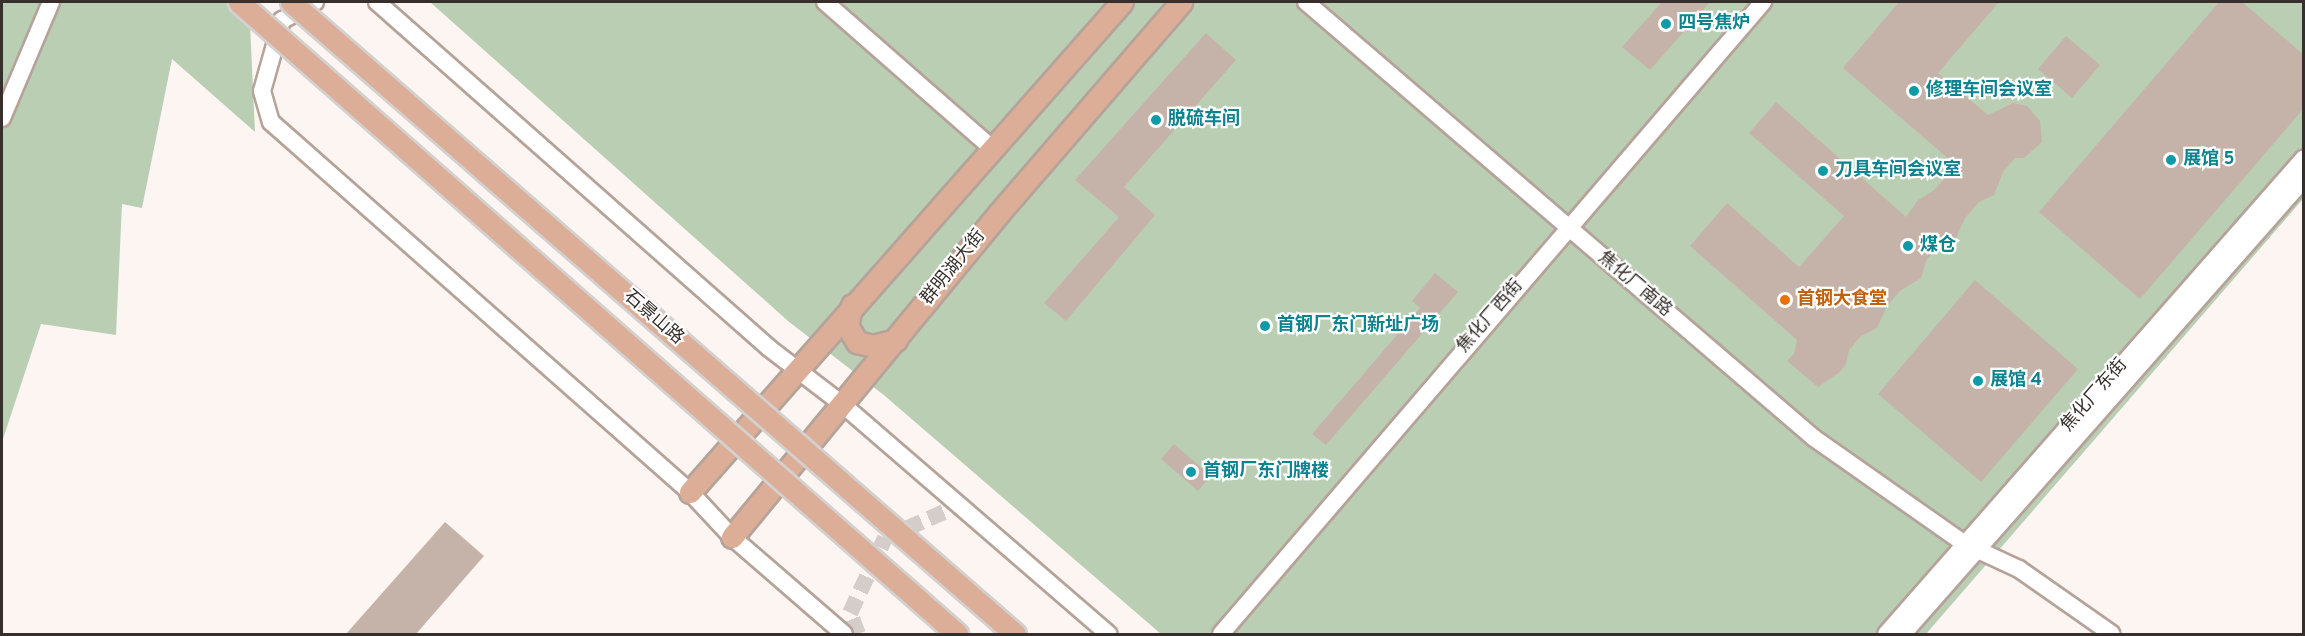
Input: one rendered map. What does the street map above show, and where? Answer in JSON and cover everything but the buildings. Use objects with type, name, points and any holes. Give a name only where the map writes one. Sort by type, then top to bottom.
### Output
[{"type":"main road","name":"石景山路","points":[[239,2],[957,634]]},
{"type":"main road","points":[[690,492],[852,305],[1122,2]]},
{"type":"main road","name":"群明湖大街","points":[[732,537],[1181,2]]},
{"type":"main road","name":"石景山路","points":[[287,10],[1015,634]]},
{"type":"main road","points":[[852,305],[847,325],[857,342],[873,346],[896,340]]},
{"type":"street","points":[[2,118],[51,2]]},
{"type":"street","points":[[315,2],[287,10],[262,91],[272,122],[690,492],[732,537],[844,634]]},
{"type":"street","points":[[380,2],[797,370],[842,404],[1108,634]]},
{"type":"street","points":[[825,2],[993,149]]},
{"type":"street","name":"焦化厂南路","points":[[1306,2],[1814,438],[1971,547],[2019,569],[2112,634]]},
{"type":"street","name":"焦化厂西街","points":[[1221,634],[1763,2]]},
{"type":"street","name":"焦化厂东街","points":[[1903,634],[1971,547],[2304,158]]},
{"type":"street","name":"焦化厂东街","points":[[1886,634],[1971,547],[2304,179]]},
{"type":"green space","points":[[2,2],[249,2],[255,132],[172,59],[142,208],[122,204],[116,335],[41,324],[2,442]]},
{"type":"green space","points":[[430,2],[2303,2],[2303,199],[1926,634],[1161,634],[885,396],[788,321]]},
{"type":"tunnel","points":[[858,634],[850,613],[885,538],[960,505]]},
{"type":"place","name":"四号焦炉","points":[[1666,24]]},
{"type":"place","name":"修理车间会议室","points":[[1914,91]]},
{"type":"place","name":"脱硫车间","points":[[1156,120]]},
{"type":"place","name":"展馆 5","points":[[2171,160]]},
{"type":"place","name":"刀具车间会议室","points":[[1823,171]]},
{"type":"place","name":"煤仓","points":[[1908,246]]},
{"type":"place","name":"首钢大食堂","points":[[1785,300]]},
{"type":"place","name":"首钢厂东门新址广场","points":[[1265,326]]},
{"type":"place","name":"展馆 4","points":[[1978,381]]},
{"type":"place","name":"首钢厂东门牌楼","points":[[1191,472]]}]
